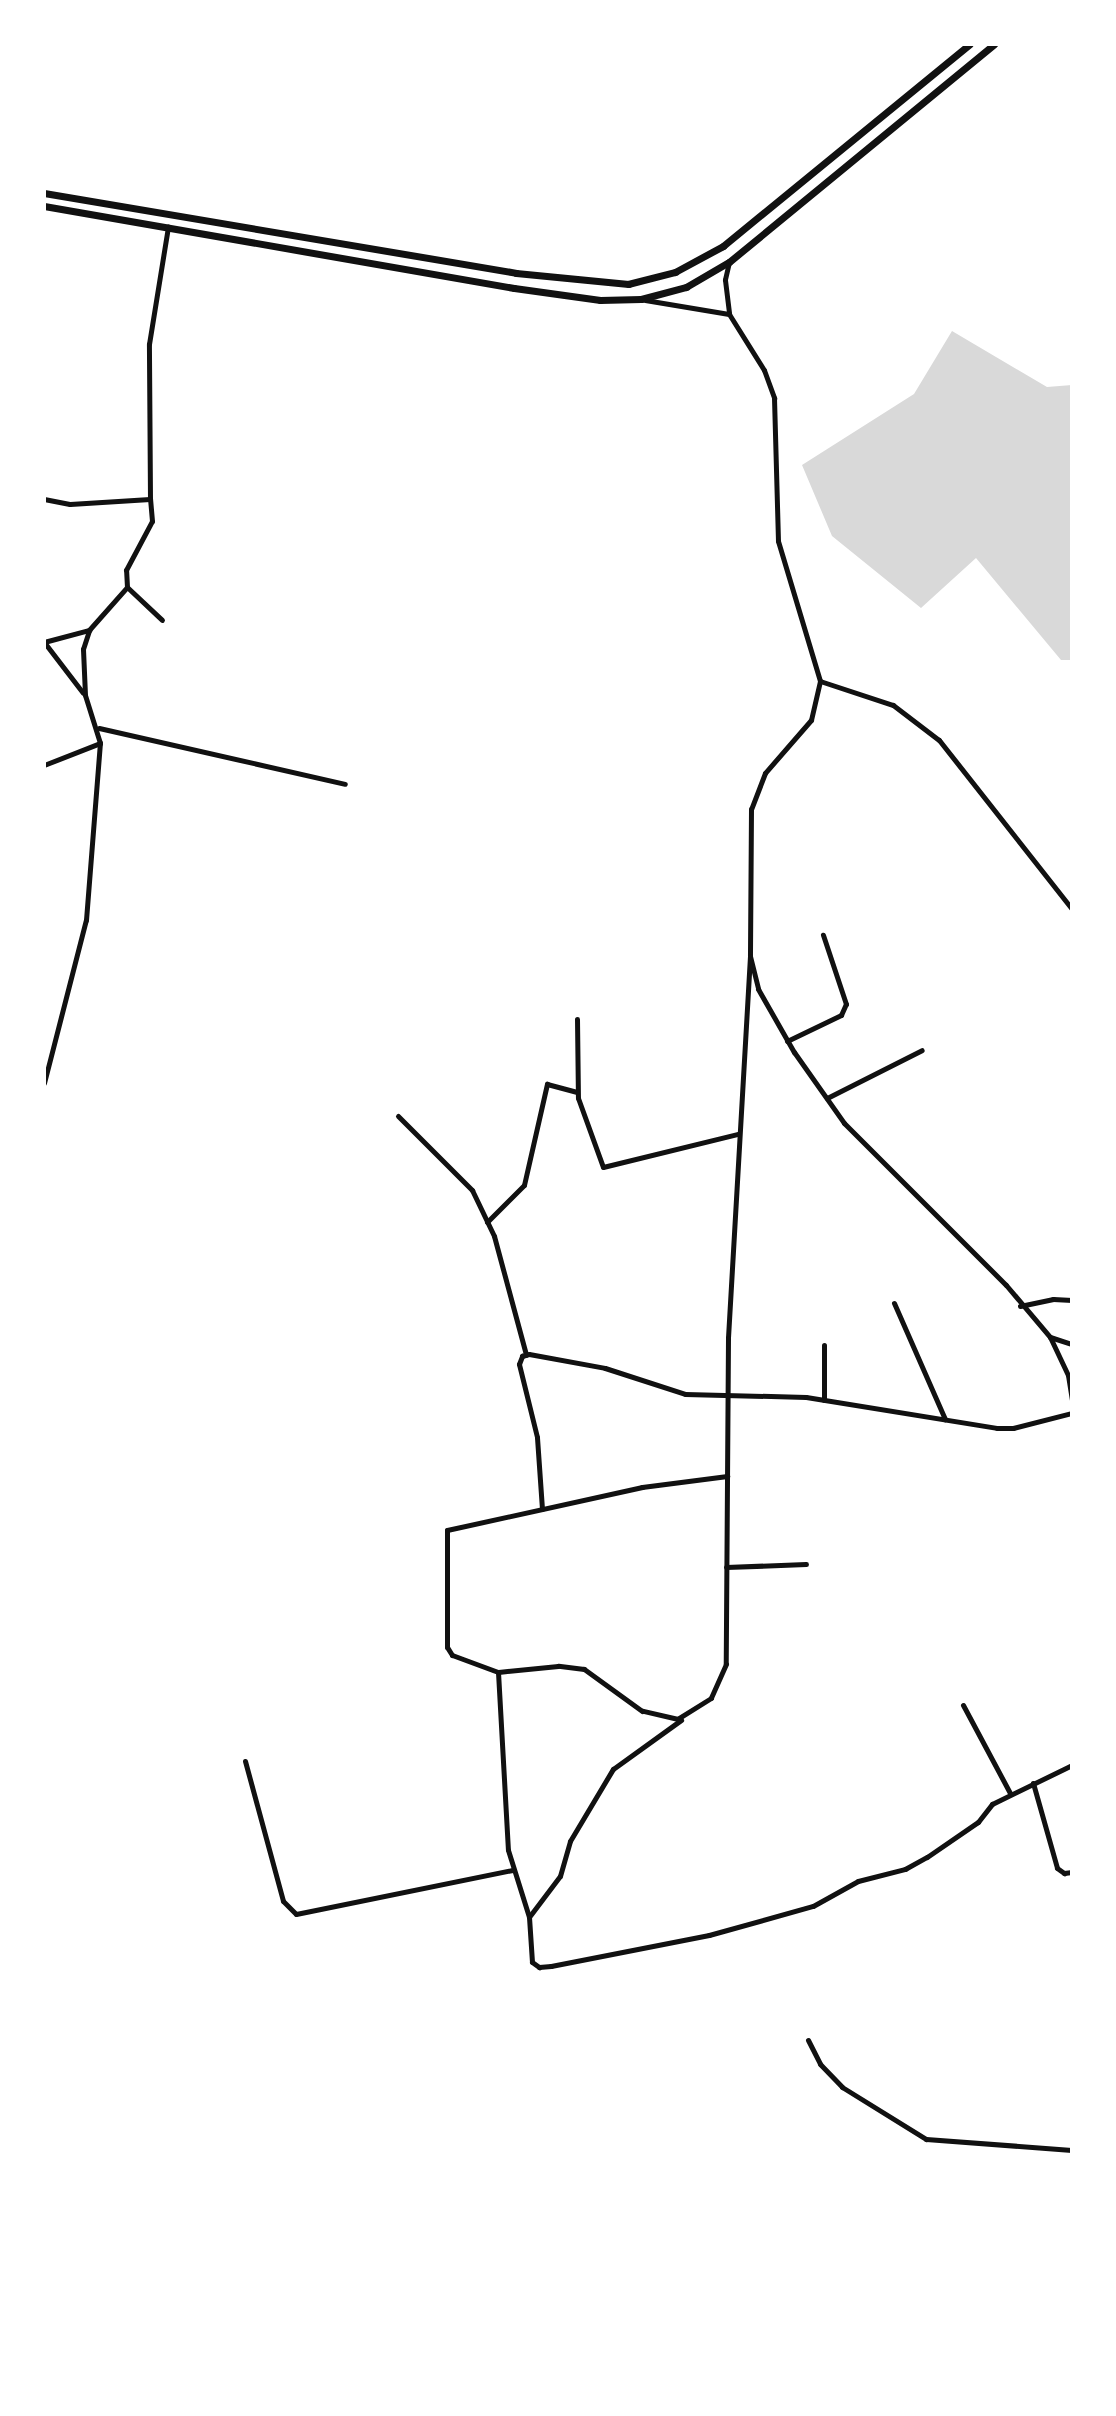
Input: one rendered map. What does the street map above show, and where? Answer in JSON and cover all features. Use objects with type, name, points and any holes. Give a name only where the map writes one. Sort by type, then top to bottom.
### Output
[{"type":"main road","points":[[44,193],[516,272],[628,284],[699,261],[970,44]]},
{"type":"main road","points":[[44,206],[514,288],[600,300],[640,299],[685,287],[729,262],[994,44]]},
{"type":"main road","points":[[514,288],[516,272]]},
{"type":"street","points":[[162,620],[127,587],[126,570],[152,521],[149,344],[168,227]]},
{"type":"street","points":[[529,1917],[560,1876],[570,1841],[613,1769],[712,1698],[726,1664],[727,1392],[737,1134],[750,956],[751,809],[765,773],[811,720],[820,681],[778,541],[774,398],[764,370],[729,314],[729,262]]},
{"type":"street","points":[[640,299],[729,314]]},
{"type":"street","points":[[44,499],[70,504],[150,499]]},
{"type":"street","points":[[85,695],[83,649],[89,630],[127,587]]},
{"type":"street","points":[[44,1083],[86,920],[100,743],[99,728],[85,695],[44,642],[89,630]]},
{"type":"street","points":[[820,681],[893,705],[939,740],[1072,909]]},
{"type":"street","points":[[99,728],[345,784]]},
{"type":"street","points":[[44,765],[100,743]]},
{"type":"street","points":[[788,1041],[841,1015],[846,1004],[823,935]]},
{"type":"street","points":[[750,956],[758,989],[788,1041],[844,1123],[1006,1284],[1020,1306],[1050,1337],[1068,1375],[1072,1400]]},
{"type":"street","points":[[577,1019],[577,1092],[587,1132],[603,1167],[737,1134]]},
{"type":"street","points":[[827,1098],[922,1050]]},
{"type":"street","points":[[487,1222],[524,1185],[547,1084],[577,1092]]},
{"type":"street","points":[[398,1116],[472,1190],[487,1222],[526,1355]]},
{"type":"street","points":[[1020,1306],[1053,1299],[1072,1300]]},
{"type":"street","points":[[894,1303],[945,1419]]},
{"type":"street","points":[[1050,1337],[1072,1344]]},
{"type":"street","points":[[824,1345],[824,1400]]},
{"type":"street","points":[[526,1355],[605,1368],[664,1390],[824,1400],[1013,1429],[1072,1413]]},
{"type":"street","points":[[526,1355],[519,1364],[537,1437],[542,1509]]},
{"type":"street","points":[[694,1711],[677,1719],[642,1711],[584,1669],[558,1665],[498,1672],[452,1655],[447,1647],[444,1536],[454,1528],[542,1509],[686,1479],[727,1476]]},
{"type":"street","points":[[726,1567],[806,1564]]},
{"type":"street","points":[[498,1672],[505,1820],[513,1870],[529,1917],[532,1962],[538,1967],[784,1916],[858,1881],[905,1869],[927,1857],[1010,1793],[1072,1765]]},
{"type":"street","points":[[963,1705],[1010,1793]]},
{"type":"street","points":[[245,1761],[282,1901],[296,1914],[513,1870]]},
{"type":"street","points":[[1033,1783],[1057,1868],[1063,1873],[1072,1872]]},
{"type":"street","points":[[808,2040],[820,2064],[842,2087],[926,2139],[1072,2150]]},
{"type":"shaded area","points":[[952,331],[1047,387],[1072,385],[1072,660],[1061,660],[976,558],[921,608],[832,536],[802,465],[914,394]]}]
